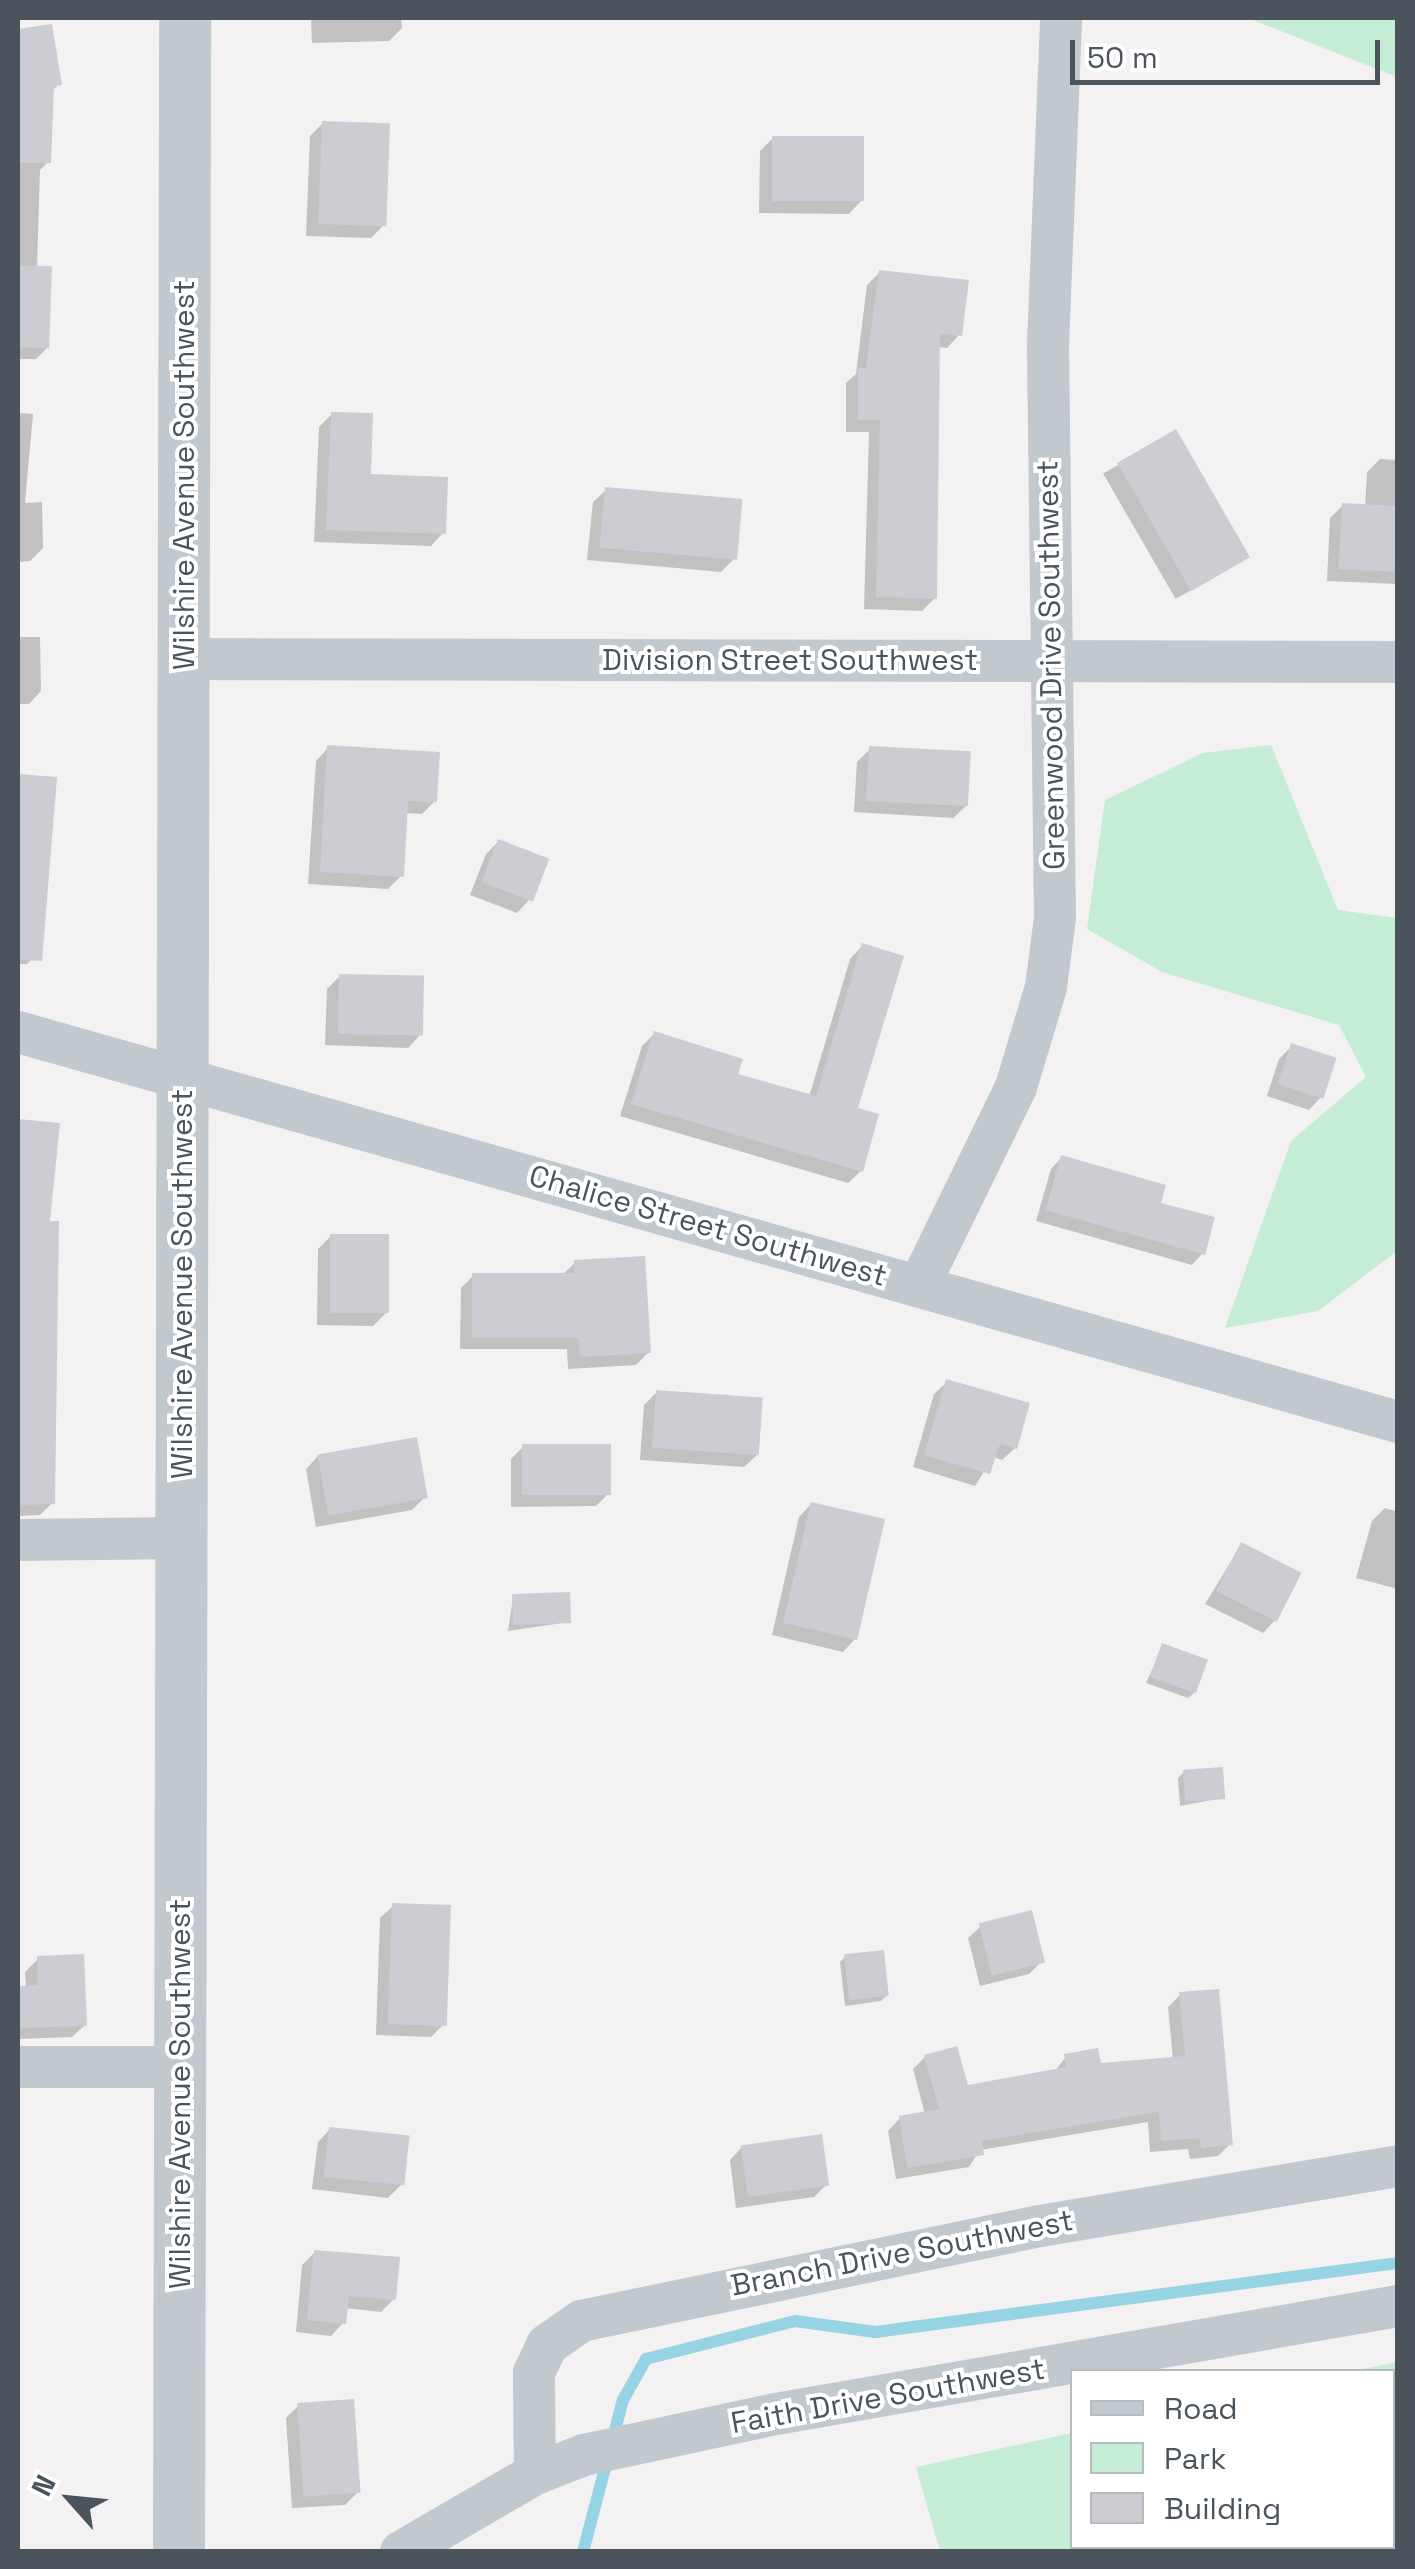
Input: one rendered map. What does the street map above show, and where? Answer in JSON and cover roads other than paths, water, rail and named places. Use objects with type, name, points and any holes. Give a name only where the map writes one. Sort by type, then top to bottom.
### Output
[{"type":"street","name":"Wilshire Avenue Southwest","points":[[179,2552],[185,18]]},
{"type":"street","name":"Greenwood Drive Southwest","points":[[919,1286],[1016,1088],[1046,987],[1055,918],[1048,345],[1060,18]]},
{"type":"street","name":"Division Street Southwest","points":[[183,659],[1398,662]]},
{"type":"street","name":"Chalice Street Southwest","points":[[18,1032],[1398,1422]]},
{"type":"street","points":[[18,1540],[180,1538]]},
{"type":"street","points":[[18,2067],[180,2067]]},
{"type":"street","name":"Branch Drive Southwest","points":[[536,2474],[534,2374],[547,2345],[581,2321],[1040,2226],[1398,2166]]},
{"type":"street","name":"Faith Drive Southwest","points":[[401,2552],[536,2474],[584,2455],[1398,2306]]},
{"type":"waterway","points":[[583,2552],[623,2400],[646,2359],[795,2321],[875,2332],[1398,2263]]}]
